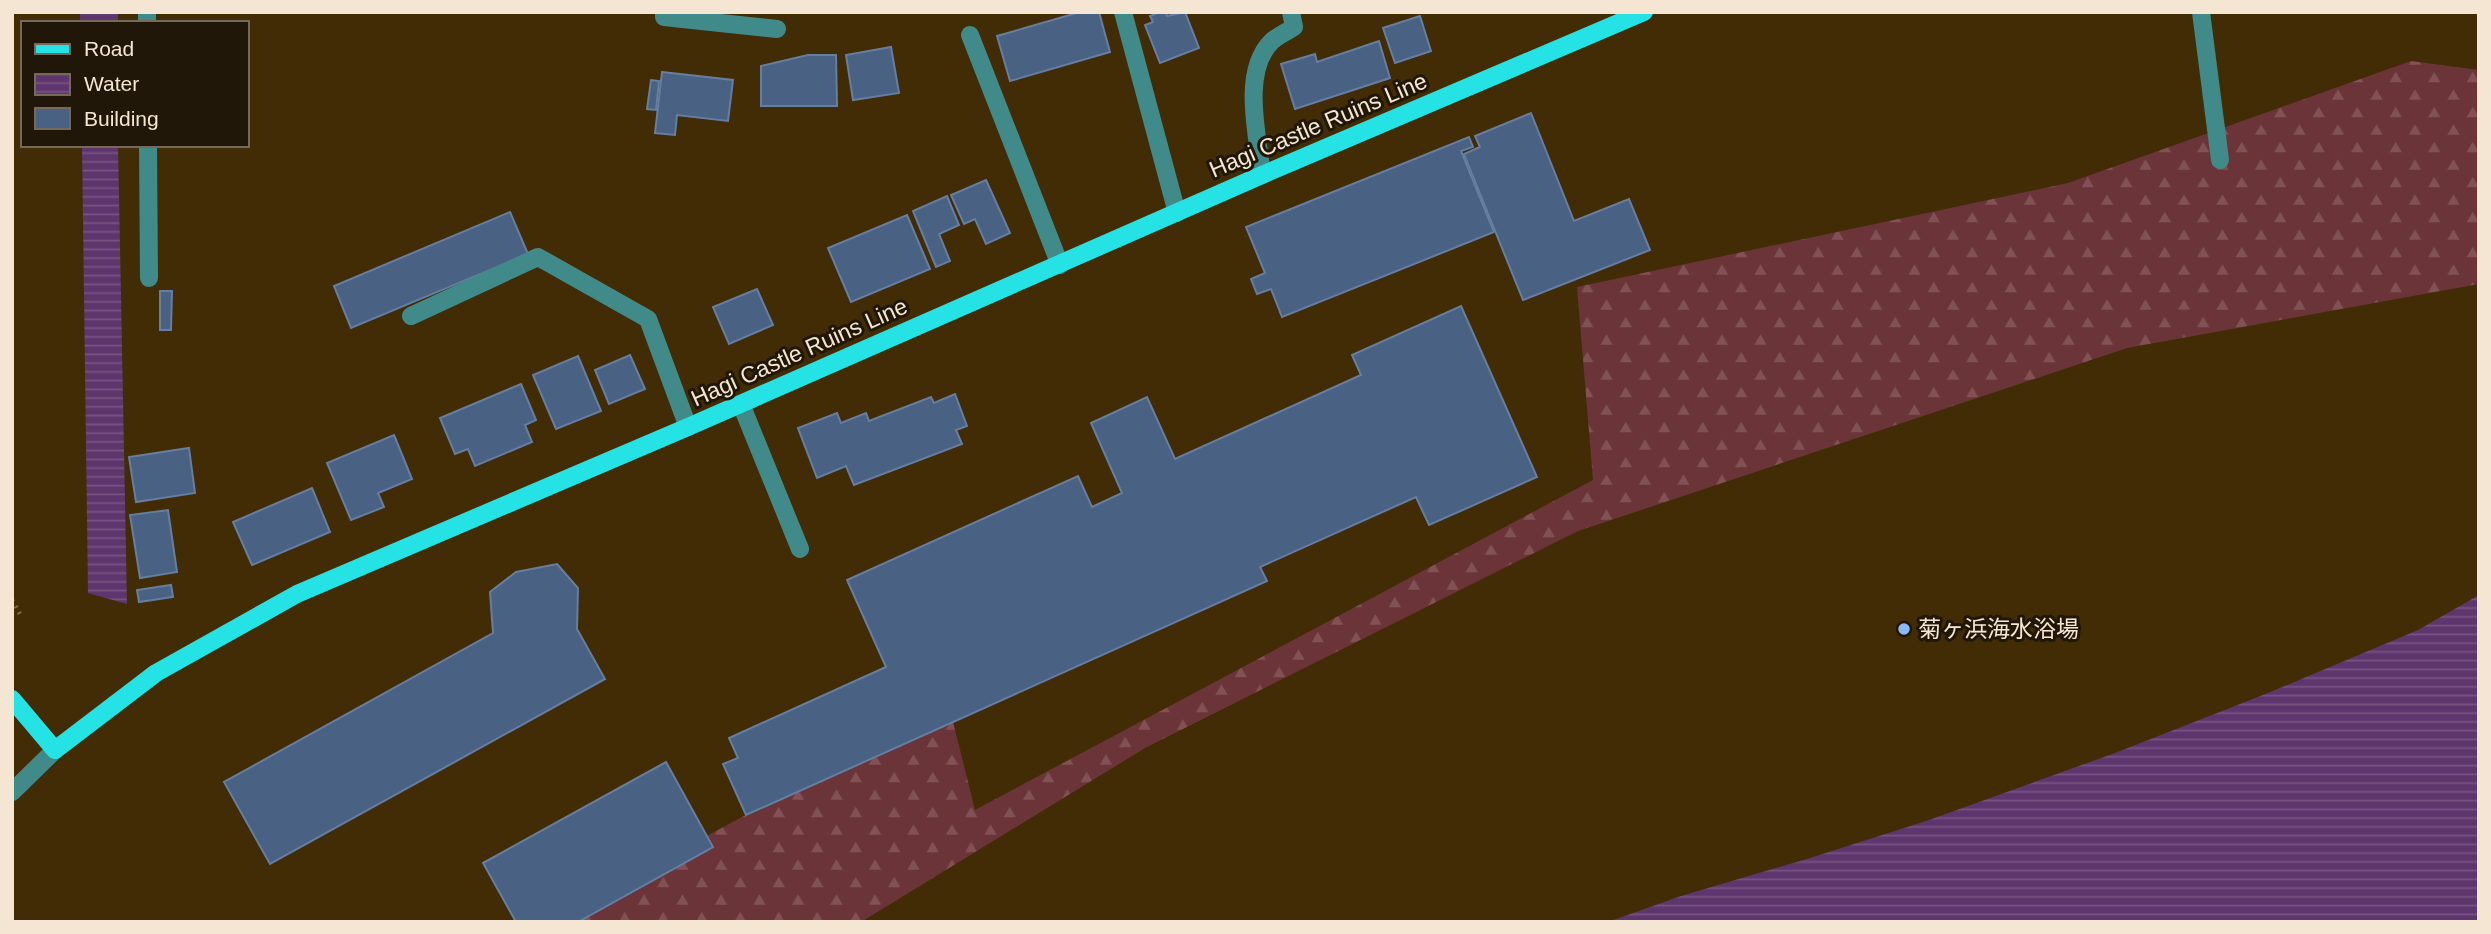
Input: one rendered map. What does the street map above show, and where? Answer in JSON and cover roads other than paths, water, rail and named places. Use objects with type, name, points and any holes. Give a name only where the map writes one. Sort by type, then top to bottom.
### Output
[{"type":"main road","name":"Hagi Castle Ruins Line","points":[[55,750],[156,673],[298,594],[1644,12]]},
{"type":"main road","points":[[12,699],[55,750]]},
{"type":"street","points":[[664,12],[664,18],[777,29]]},
{"type":"street","points":[[1122,12],[1177,213]]},
{"type":"street","points":[[1262,175],[1253,92],[1255,67],[1272,40],[1294,27],[1291,12]]},
{"type":"street","points":[[2201,12],[2220,160]]},
{"type":"street","points":[[970,35],[1060,265]]},
{"type":"street","points":[[148,147],[149,278]]},
{"type":"street","points":[[411,316],[538,257],[648,319],[688,427]]},
{"type":"street","points":[[741,404],[800,549]]},
{"type":"street","points":[[12,792],[55,750]]},
{"type":"water","points":[[80,12],[118,12],[118,21],[80,21]]},
{"type":"water","points":[[82,147],[118,147],[127,604],[88,593]]},
{"type":"water","points":[[2479,595],[2479,922],[1608,922],[1681,896],[1926,821],[2115,753],[2418,630]]},
{"type":"place","name":"菊ヶ浜海水浴場","points":[[1904,629]]}]
